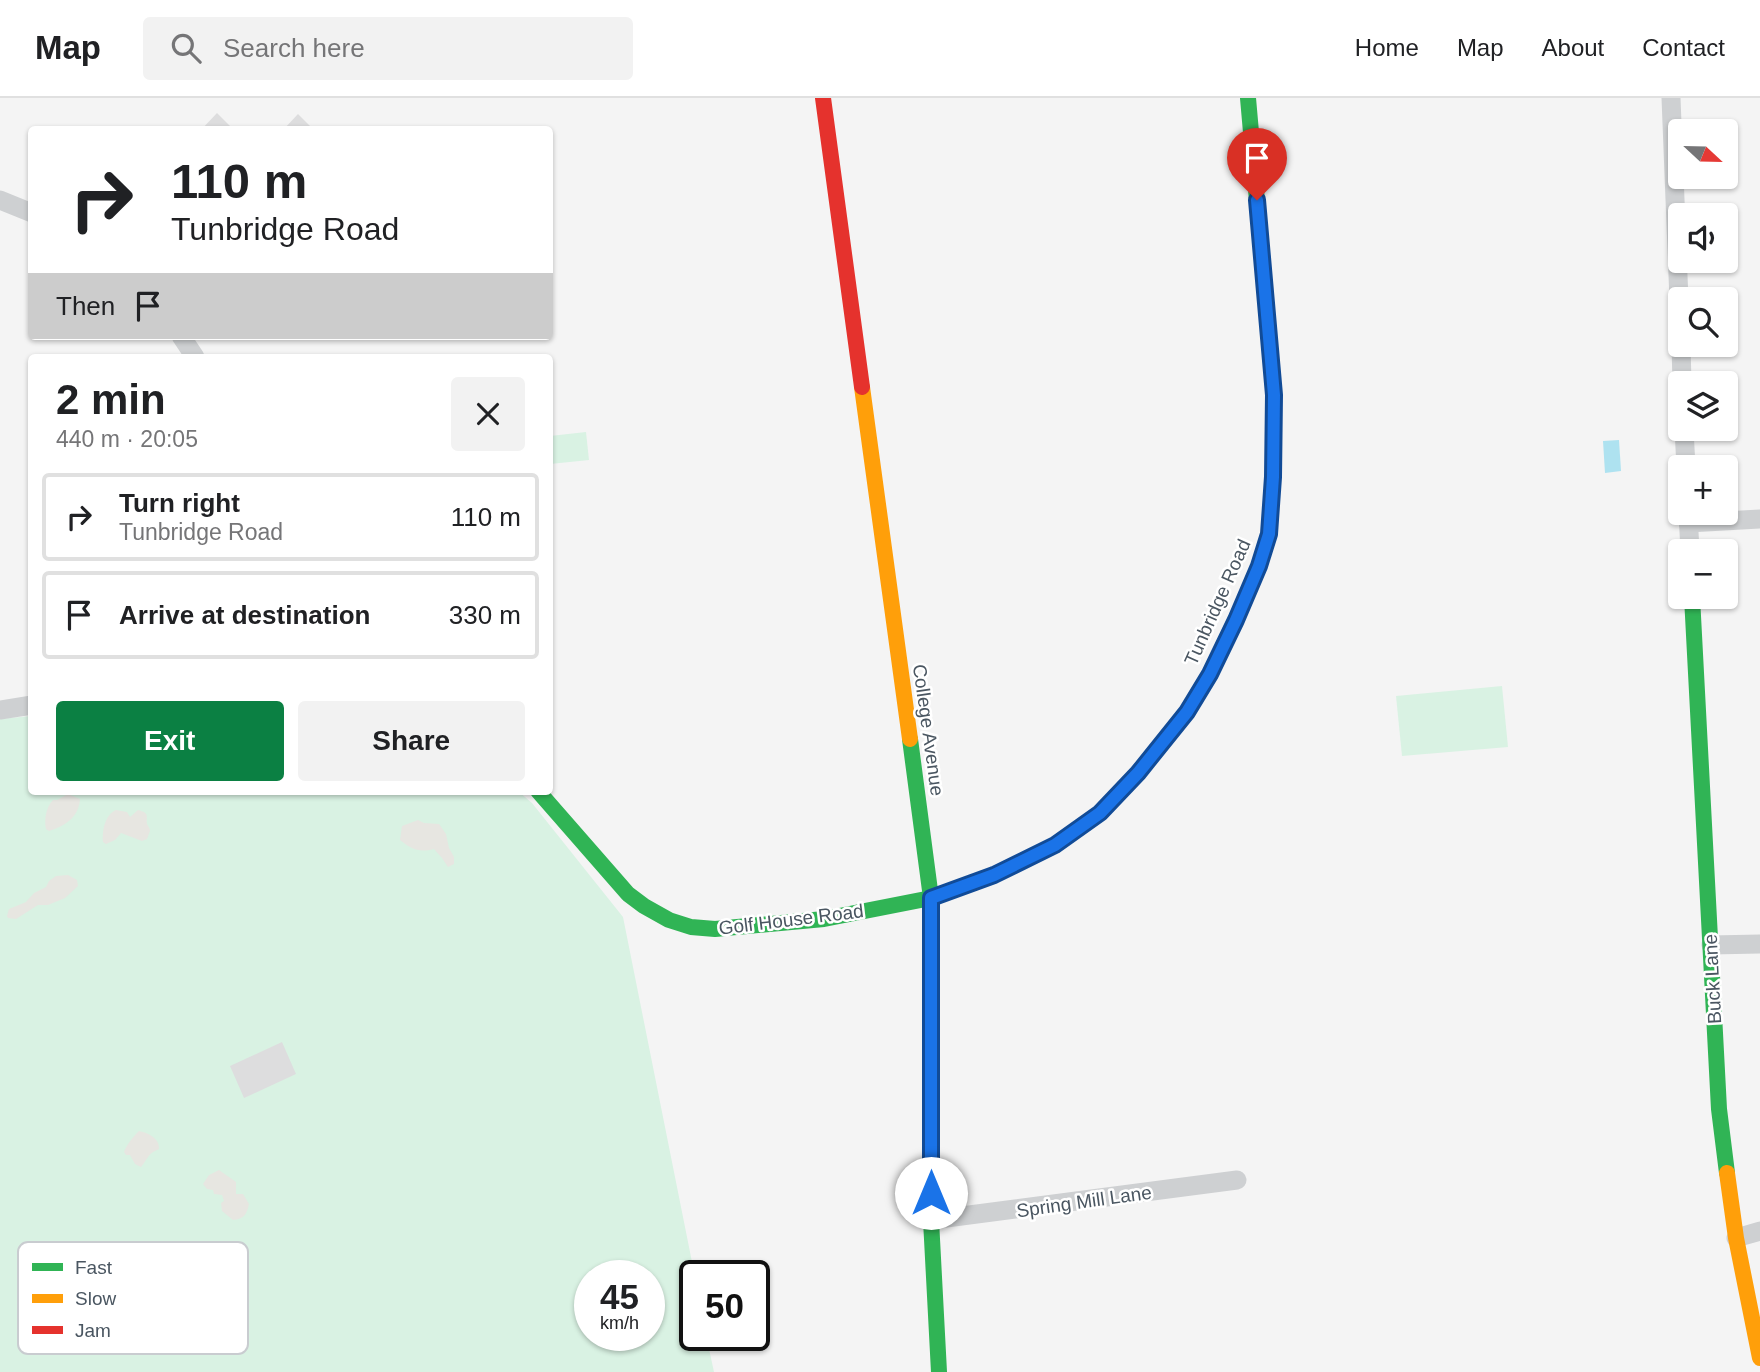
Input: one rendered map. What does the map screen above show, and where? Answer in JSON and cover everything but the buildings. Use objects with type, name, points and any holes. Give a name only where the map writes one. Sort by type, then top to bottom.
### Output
[{"type":"street","name":"College Avenue","points":[[823,98],[931,898],[931,1220],[939,1372]]},
{"type":"street","name":"Tunbridge Road","points":[[931,898],[994,875],[1055,845],[1111,802],[1187,712],[1210,674],[1259,566],[1269,534],[1274,395],[1248,98]]},
{"type":"street","points":[[1671,98],[1678,287]]},
{"type":"street","points":[[0,200],[28,210]]},
{"type":"street","points":[[1738,519],[1760,519]]},
{"type":"street","name":"Buck Lane","points":[[1693,609],[1719,1109],[1736,1238],[1760,1358]]},
{"type":"street","points":[[0,710],[28,706]]},
{"type":"street","name":"Golf House Road","points":[[541,795],[628,894],[669,920],[691,927],[730,929],[824,919],[931,898]]},
{"type":"street","points":[[1711,945],[1760,944]]},
{"type":"street","name":"Spring Mill Lane","points":[[931,1220],[1237,1180]]},
{"type":"street","points":[[1736,1238],[1760,1231]]},
{"type":"green space","points":[[586,432],[589,460],[553,464],[553,436]]},
{"type":"green space","points":[[1502,686],[1508,747],[1402,756],[1396,696]]},
{"type":"green space","points":[[28,716],[28,795],[523,795],[532,803],[623,917],[692,1260],[679,1260],[679,1351],[709,1351],[714,1372],[0,1372],[0,719]]},
{"type":"sand","points":[[66,795],[80,799],[74,816],[49,831],[46,829],[46,814],[53,800]]},
{"type":"sand","points":[[116,810],[127,812],[130,817],[138,810],[146,814],[150,831],[147,839],[142,841],[121,833],[115,840],[106,844],[103,842],[105,823],[109,815]]},
{"type":"sand","points":[[418,820],[439,824],[446,834],[454,864],[448,867],[434,849],[416,849],[400,840],[402,826]]},
{"type":"sand","points":[[68,875],[77,880],[78,886],[65,898],[48,905],[38,905],[16,919],[8,918],[9,909],[26,902],[56,876]]},
{"type":"sand","points":[[139,1131],[153,1137],[159,1145],[159,1149],[150,1155],[141,1167],[124,1152]]},
{"type":"sand","points":[[219,1170],[236,1182],[236,1194],[243,1194],[249,1204],[246,1213],[240,1218],[233,1220],[222,1211],[222,1195],[214,1194],[213,1190],[207,1189],[203,1184],[209,1175]]},
{"type":"water","points":[[1619,440],[1621,471],[1605,473],[1603,441]]},
{"type":"traffic: fast","points":[[1248,98],[1269,338]]},
{"type":"traffic: fast","points":[[541,795],[628,894],[669,920],[691,927],[715,929],[824,919],[931,898],[994,875],[1055,845],[1100,813],[1138,773],[1187,712],[1210,674],[1243,604]]},
{"type":"traffic: fast","points":[[1693,609],[1719,1109],[1727,1173]]},
{"type":"traffic: fast","points":[[910,739],[931,898],[931,1220],[939,1372]]},
{"type":"traffic: slow","points":[[1243,604],[1269,534],[1274,395],[1269,338]]},
{"type":"traffic: slow","points":[[862,387],[910,739]]},
{"type":"traffic: slow","points":[[1727,1173],[1736,1238],[1760,1358]]},
{"type":"traffic: jam","points":[[823,98],[862,387]]},
{"type":"route","points":[[931,1193],[931,898],[994,875],[1055,845],[1111,802],[1187,712],[1210,674],[1236,620],[1265,548],[1269,534],[1273,477],[1274,395],[1257,200]]}]
